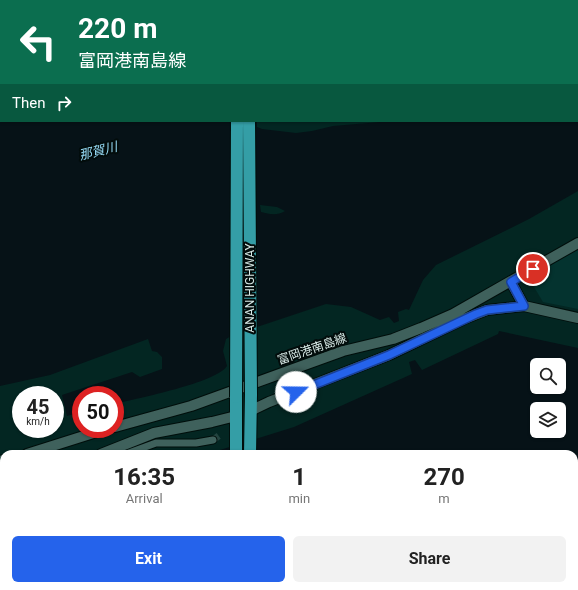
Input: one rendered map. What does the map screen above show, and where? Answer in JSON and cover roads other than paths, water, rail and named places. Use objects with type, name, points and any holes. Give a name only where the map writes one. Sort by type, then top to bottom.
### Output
[{"type":"highway","name":"ANAN HIGHWAY","points":[[236,450],[237,122]]},
{"type":"highway","name":"ANAN HIGHWAY","points":[[249,122],[250,450]]},
{"type":"main road","name":"富岡港南島線","points":[[124,425],[191,406],[343,351],[393,339],[453,314],[578,243]]},
{"type":"main road","points":[[511,282],[524,306]]},
{"type":"main road","points":[[250,411],[269,402],[389,355],[487,310],[524,306],[578,318]]},
{"type":"main road","points":[[112,450],[154,433],[236,416]]},
{"type":"main road","points":[[40,450],[78,438]]},
{"type":"street","points":[[137,450],[156,443],[196,443],[213,440]]},
{"type":"water","name":"那賀川","points":[[0,122],[257,122],[257,127],[262,129],[296,133],[333,126],[380,122],[578,122],[578,191],[529,219],[436,265],[423,280],[409,310],[406,309],[398,312],[399,321],[394,323],[389,317],[380,320],[351,307],[326,304],[233,335],[226,339],[223,351],[227,366],[220,372],[193,384],[124,402],[124,386],[89,386],[132,372],[140,377],[162,369],[162,357],[157,352],[152,351],[148,339],[50,375],[0,386]],"holes":[[[260,205],[277,207],[285,211],[276,214],[261,212]]]},
{"type":"water","points":[[499,331],[578,348],[578,450],[220,450],[294,427],[412,374],[409,362],[415,360],[422,370],[498,334]]},
{"type":"water","points":[[72,392],[72,415],[67,416],[64,403],[64,394]]},
{"type":"tunnel","points":[[213,440],[220,435]]}]
